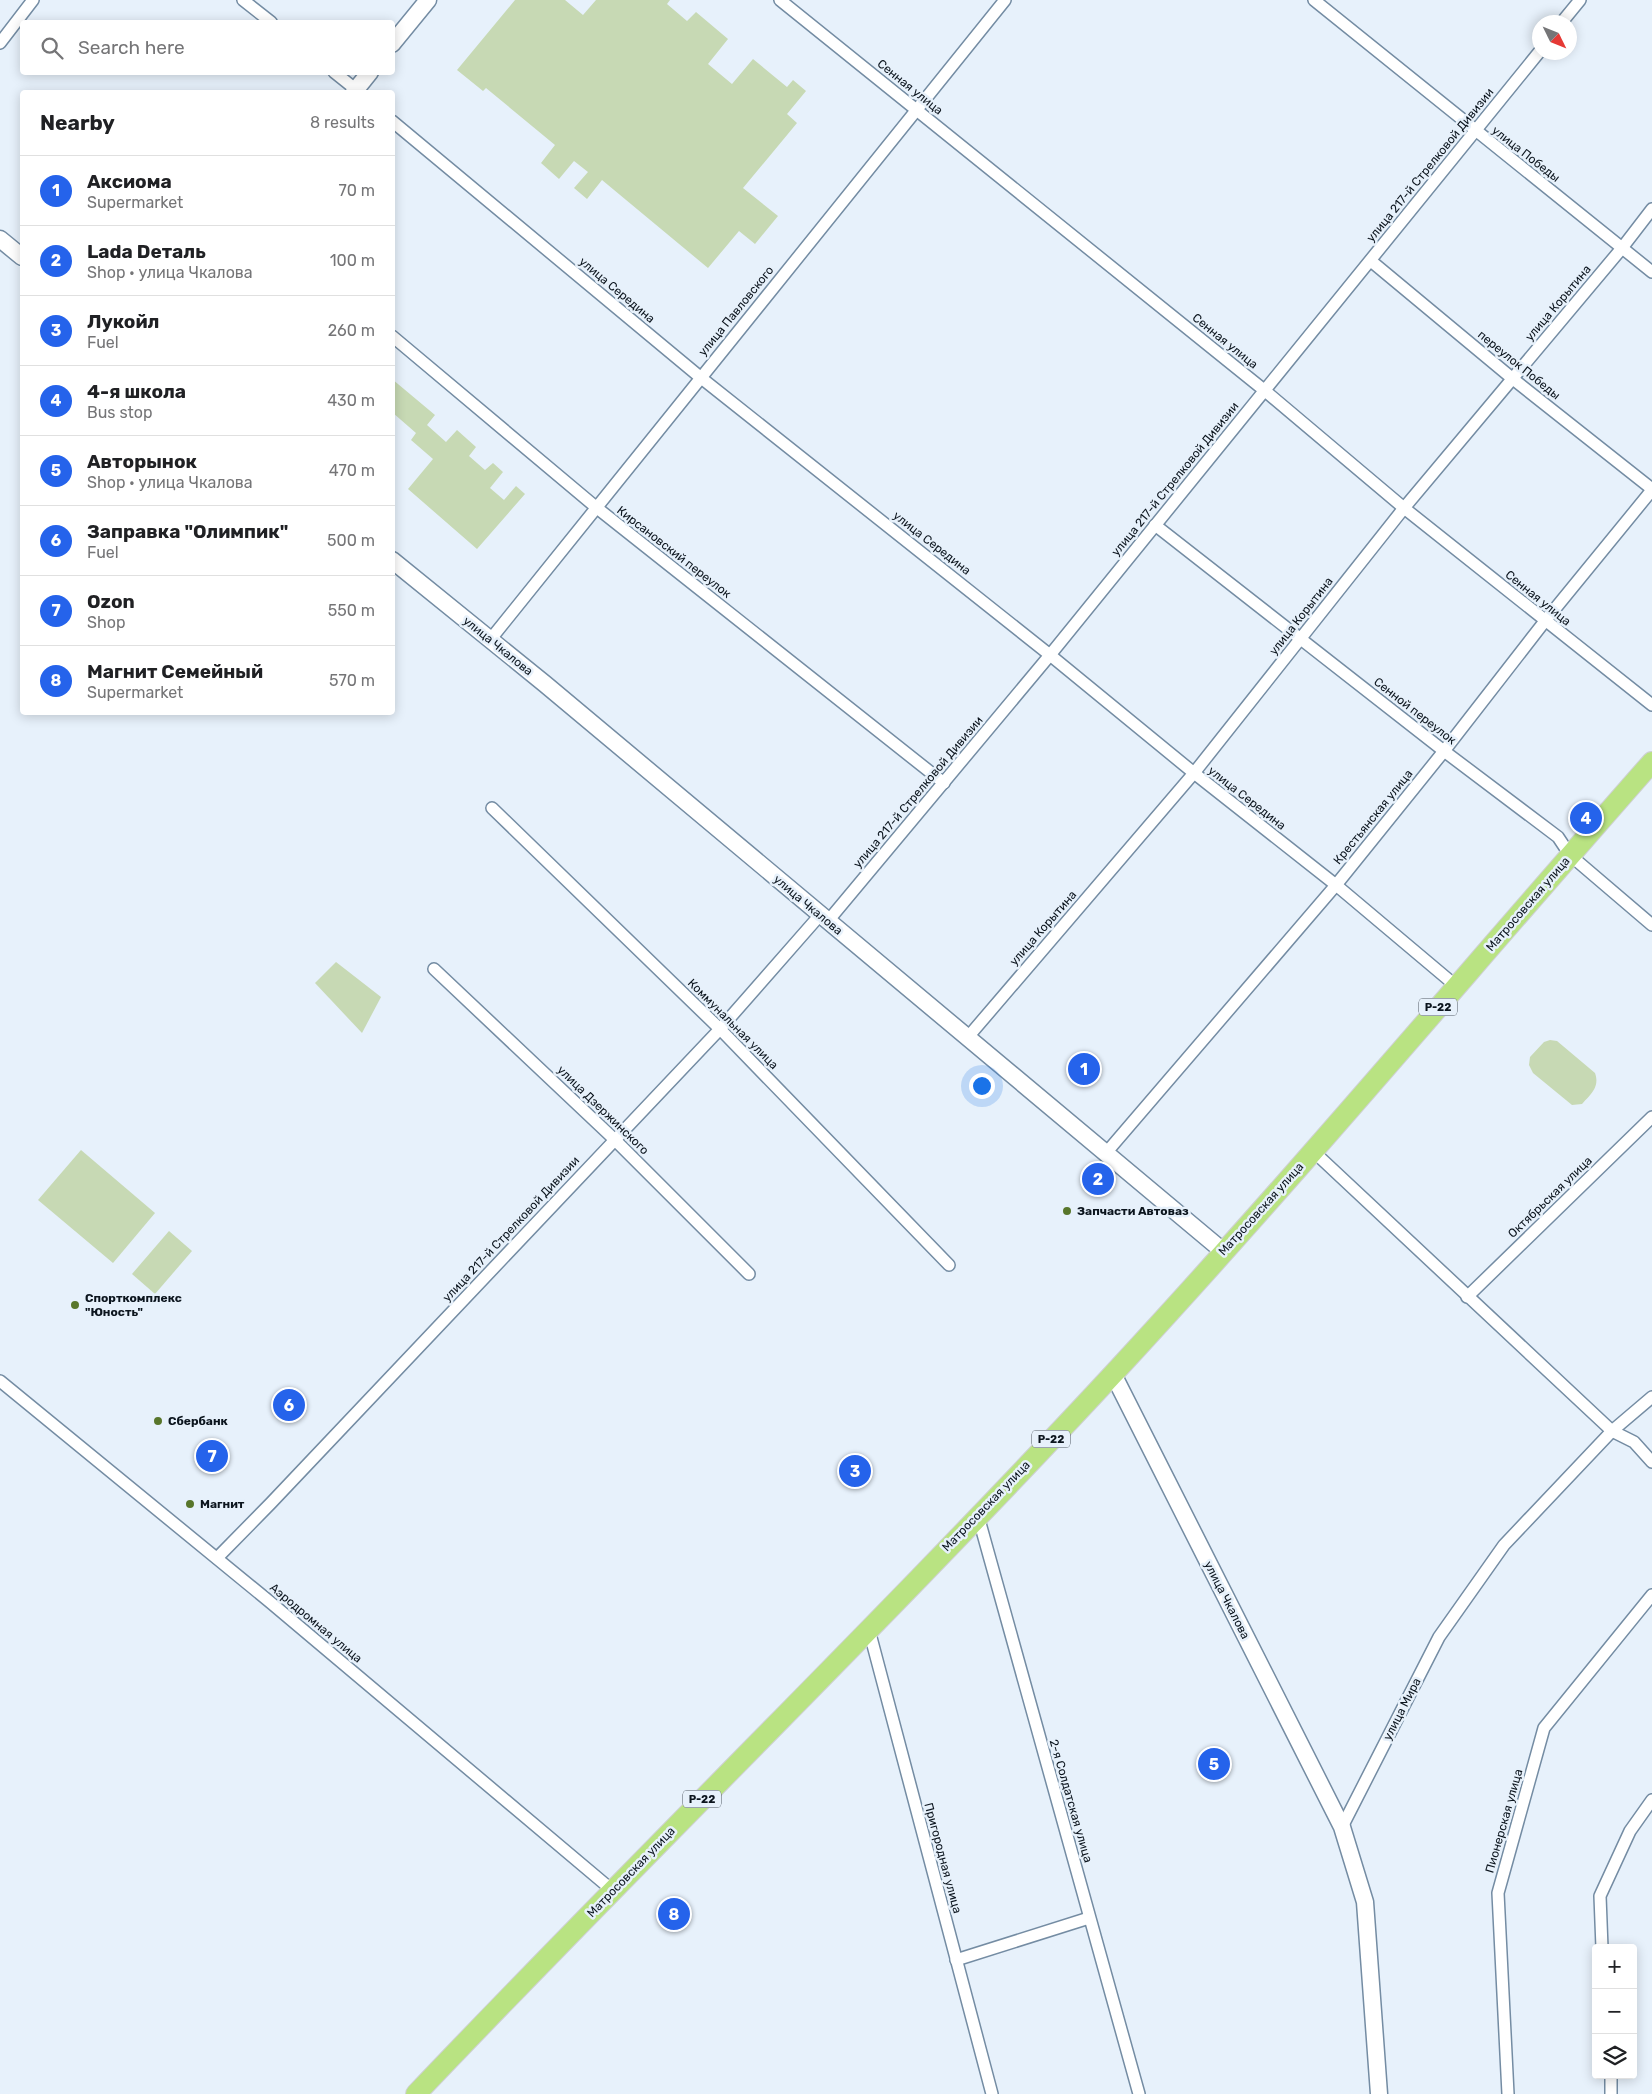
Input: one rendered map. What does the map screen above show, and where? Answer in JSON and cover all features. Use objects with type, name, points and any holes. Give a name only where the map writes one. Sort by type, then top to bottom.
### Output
[{"type":"highway","name":"Матросовская улица","points":[[416,2094],[612,1890],[869,1630],[1113,1374],[1313,1151],[1652,762]]},
{"type":"street","points":[[0,42],[33,0]]},
{"type":"street","points":[[243,0],[269,20]]},
{"type":"street","points":[[395,40],[428,0]]},
{"type":"street","name":"Сенная улица","points":[[780,0],[1264,390],[1404,508],[1652,705]]},
{"type":"street","name":"улица Павловского","points":[[490,640],[1005,0]]},
{"type":"street","name":"улица Победы","points":[[1314,0],[1652,272]]},
{"type":"street","points":[[1568,15],[1580,0]]},
{"type":"street","name":"улица 217-й Стрелковой Дивизии","points":[[217,1558],[720,1029],[824,918],[944,783],[1533,60]]},
{"type":"street","points":[[337,75],[354,90]]},
{"type":"street","points":[[357,90],[368,75]]},
{"type":"street","name":"улица Середина","points":[[395,123],[700,377],[1336,885],[1456,986]]},
{"type":"street","name":"улица Корытина","points":[[968,1037],[1194,773],[1404,508],[1622,248],[1652,209]]},
{"type":"street","points":[[0,239],[20,255]]},
{"type":"street","name":"переулок Победы","points":[[1371,261],[1513,379],[1652,490]]},
{"type":"street","name":"Кирсановский переулок","points":[[395,339],[597,508],[944,783]]},
{"type":"street","name":"Крестьянская улица","points":[[1106,1153],[1336,885],[1444,751],[1545,621],[1652,490]]},
{"type":"street","name":"Сенной переулок","points":[[1156,525],[1444,751],[1558,837],[1570,855],[1652,925]]},
{"type":"street","name":"улица Чкалова","points":[[395,562],[968,1037],[1224,1252]]},
{"type":"street","name":"Коммунальная улица","points":[[492,808],[720,1029],[949,1265]]},
{"type":"street","name":"улица Дзержинского","points":[[434,969],[614,1139],[749,1274]]},
{"type":"street","name":"Октябрьская улица","points":[[1467,1297],[1652,1117]]},
{"type":"street","points":[[1313,1151],[1612,1431],[1634,1442],[1652,1462]]},
{"type":"street","name":"улица Чкалова","points":[[1113,1374],[1342,1827]]},
{"type":"street","name":"Аэродромная улица","points":[[0,1381],[217,1558],[612,1890]]},
{"type":"street","name":"улица Мира","points":[[1342,1827],[1439,1636],[1504,1545],[1612,1431],[1652,1397]]},
{"type":"street","name":"2-я Солдатская улица","points":[[978,1516],[1139,2094]]},
{"type":"street","name":"Пионерская улица","points":[[1508,2094],[1498,1894],[1544,1728],[1652,1595]]},
{"type":"street","name":"Пригородная улица","points":[[869,1630],[992,2094]]},
{"type":"street","points":[[1602,1944],[1600,1896],[1630,1831],[1652,1800]]},
{"type":"street","points":[[1342,1827],[1365,1902],[1379,2094]]},
{"type":"street","points":[[956,1960],[1089,1918]]},
{"type":"street","points":[[1611,2079],[1612,2094]]},
{"type":"green space","points":[[515,0],[565,0],[583,15],[596,0],[670,0],[667,4],[687,21],[696,12],[728,39],[708,64],[732,84],[753,59],[787,87],[793,80],[806,91],[787,114],[797,123],[743,188],[778,216],[755,244],[739,231],[708,268],[602,180],[587,199],[574,188],[588,172],[574,161],[559,179],[541,163],[555,145],[486,88],[483,91],[457,70]]},
{"type":"green space","points":[[395,382],[435,415],[427,425],[446,442],[457,430],[476,447],[469,456],[485,470],[493,463],[503,472],[490,488],[504,500],[516,486],[525,494],[477,549],[408,489],[433,459],[411,440],[416,433],[395,415]]},
{"type":"green space","points":[[336,962],[381,997],[362,1033],[315,983]]},
{"type":"green space","points":[[1550,1040],[1557,1041],[1595,1073],[1595,1086],[1582,1104],[1572,1105],[1533,1073],[1529,1065],[1530,1057],[1544,1042]]},
{"type":"green space","points":[[81,1150],[155,1213],[113,1263],[38,1200]]},
{"type":"green space","points":[[169,1231],[192,1251],[155,1294],[132,1274]]},
{"type":"place","name":"4-я школа","points":[[1586,818]]},
{"type":"place","name":"Аксиома","points":[[1084,1069]]},
{"type":"place","name":"Lada Dеталь","points":[[1098,1179]]},
{"type":"place","name":"Запчасти Автоваз","points":[[1067,1211]]},
{"type":"place","name":"Спорткомплекс \"Юность\"","points":[[75,1305]]},
{"type":"place","name":"Заправка \"Олимпик\"","points":[[289,1405]]},
{"type":"place","name":"Сбербанк","points":[[158,1421]]},
{"type":"place","name":"Ozon","points":[[212,1456]]},
{"type":"place","name":"Лукойл","points":[[855,1471]]},
{"type":"place","name":"Магнит","points":[[190,1504]]},
{"type":"place","name":"Авторынок","points":[[1214,1764]]},
{"type":"place","name":"Магнит Семейный","points":[[674,1914]]}]
